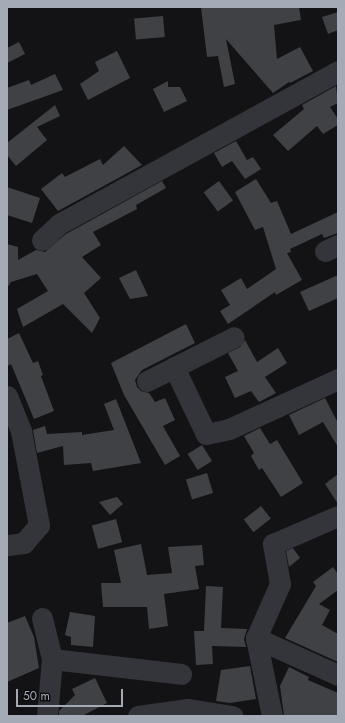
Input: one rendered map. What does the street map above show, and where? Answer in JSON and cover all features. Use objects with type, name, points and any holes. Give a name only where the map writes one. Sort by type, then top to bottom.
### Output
[{"type":"street","points":[[42,240],[59,224],[338,71]]},
{"type":"street","points":[[147,381],[234,337]]},
{"type":"street","points":[[174,367],[206,434],[229,429],[338,379]]},
{"type":"street","points":[[7,396],[21,431],[39,525],[24,543],[7,545]]},
{"type":"street","points":[[272,716],[256,638],[280,584],[273,544],[338,516]]},
{"type":"street","points":[[42,618],[52,659],[47,716]]},
{"type":"street","points":[[256,638],[338,675]]},
{"type":"street","points":[[52,659],[181,674]]},
{"type":"street","points":[[138,716],[187,709],[232,716]]},
{"type":"building","points":[[201,7],[299,7],[301,20],[274,25],[277,59],[300,47],[313,71],[290,83],[289,82],[273,93],[226,39],[235,84],[224,87],[218,56],[207,57]]},
{"type":"building","points":[[338,12],[338,30],[328,34],[322,17]]},
{"type":"building","points":[[163,16],[165,37],[136,39],[134,19]]},
{"type":"building","points":[[19,42],[25,54],[7,63],[7,48]]},
{"type":"building","points":[[117,51],[130,78],[88,100],[80,84],[99,71],[95,62]]},
{"type":"building","points":[[55,74],[63,90],[7,110],[7,88],[29,80],[31,85]]},
{"type":"building","points":[[168,81],[168,87],[180,87],[187,101],[164,112],[153,89]]},
{"type":"building","points":[[336,86],[338,103],[330,107],[338,119],[338,125],[323,134],[317,126],[288,151],[273,135],[304,109],[302,105]]},
{"type":"building","points":[[55,105],[60,116],[37,127],[47,140],[16,166],[7,155],[7,143]]},
{"type":"building","points":[[236,141],[247,160],[253,157],[261,169],[245,179],[232,161],[222,167],[214,153]]},
{"type":"building","points":[[124,146],[142,165],[58,211],[41,189],[62,173],[65,177],[100,159],[103,165]]},
{"type":"building","points":[[256,179],[271,203],[277,201],[291,234],[338,212],[338,233],[324,238],[322,234],[290,249],[291,252],[287,253],[302,280],[276,295],[275,292],[228,324],[220,311],[230,305],[221,290],[241,278],[247,289],[276,269],[263,227],[255,230],[235,192]]},
{"type":"building","points":[[162,181],[166,188],[136,205],[137,209],[93,232],[101,245],[82,257],[101,278],[84,293],[100,318],[92,333],[63,304],[23,327],[17,309],[48,291],[37,274],[11,282],[7,288],[7,244],[18,247],[18,260],[36,250],[45,252],[66,234]]},
{"type":"building","points":[[219,181],[233,200],[218,212],[204,192]]},
{"type":"building","points":[[7,187],[40,198],[32,223],[7,215]]},
{"type":"building","points":[[136,270],[148,296],[130,299],[119,278]]},
{"type":"building","points":[[338,275],[338,298],[309,311],[300,292]]},
{"type":"building","points":[[186,324],[195,343],[142,370],[135,380],[137,387],[141,391],[149,393],[155,402],[165,398],[175,420],[163,426],[180,456],[165,465],[124,395],[111,363]]},
{"type":"building","points":[[19,333],[33,363],[38,361],[43,375],[41,376],[54,411],[34,419],[11,364],[7,366],[7,339]]},
{"type":"building","points":[[245,340],[257,362],[278,348],[287,363],[265,377],[276,393],[259,402],[251,391],[235,398],[225,377],[238,371],[228,353],[240,347]]},
{"type":"building","points":[[325,398],[338,423],[338,447],[323,422],[299,435],[289,415]]},
{"type":"building","points":[[116,399],[141,463],[93,471],[91,463],[64,465],[63,446],[37,453],[33,430],[45,426],[47,434],[82,432],[82,435],[114,430],[104,404]]},
{"type":"building","points":[[260,428],[270,444],[277,440],[303,483],[281,497],[262,468],[259,470],[251,456],[254,453],[244,436]]},
{"type":"building","points":[[202,445],[212,461],[198,470],[188,454]]},
{"type":"building","points":[[207,473],[213,493],[192,500],[186,479]]},
{"type":"building","points":[[338,474],[338,504],[325,484]]},
{"type":"building","points":[[117,497],[123,504],[110,515],[99,502]]},
{"type":"building","points":[[261,506],[271,519],[254,532],[244,520]]},
{"type":"building","points":[[116,519],[122,542],[98,549],[92,525]]},
{"type":"building","points":[[141,544],[147,575],[172,573],[168,547],[202,545],[204,565],[195,566],[199,589],[164,594],[168,626],[149,629],[147,607],[103,607],[101,583],[121,583],[114,550]]},
{"type":"building","points":[[293,548],[300,558],[289,567],[286,551]]},
{"type":"building","points":[[333,567],[338,574],[338,590],[319,604],[330,610],[322,625],[338,634],[338,662],[285,638],[316,586],[313,582]]},
{"type":"building","points":[[206,586],[223,587],[221,628],[247,629],[244,639],[246,647],[212,646],[213,664],[196,665],[194,631],[204,631]]},
{"type":"building","points":[[70,612],[95,616],[93,647],[71,645],[71,637],[65,635]]},
{"type":"building","points":[[25,616],[34,637],[39,668],[7,682],[7,623]]},
{"type":"building","points":[[250,666],[256,699],[230,703],[216,701],[221,670]]},
{"type":"building","points":[[289,667],[309,677],[308,680],[338,693],[338,716],[284,716],[280,686]]},
{"type":"building","points":[[95,678],[107,703],[82,716],[59,716],[59,711],[75,695],[72,689]]}]
